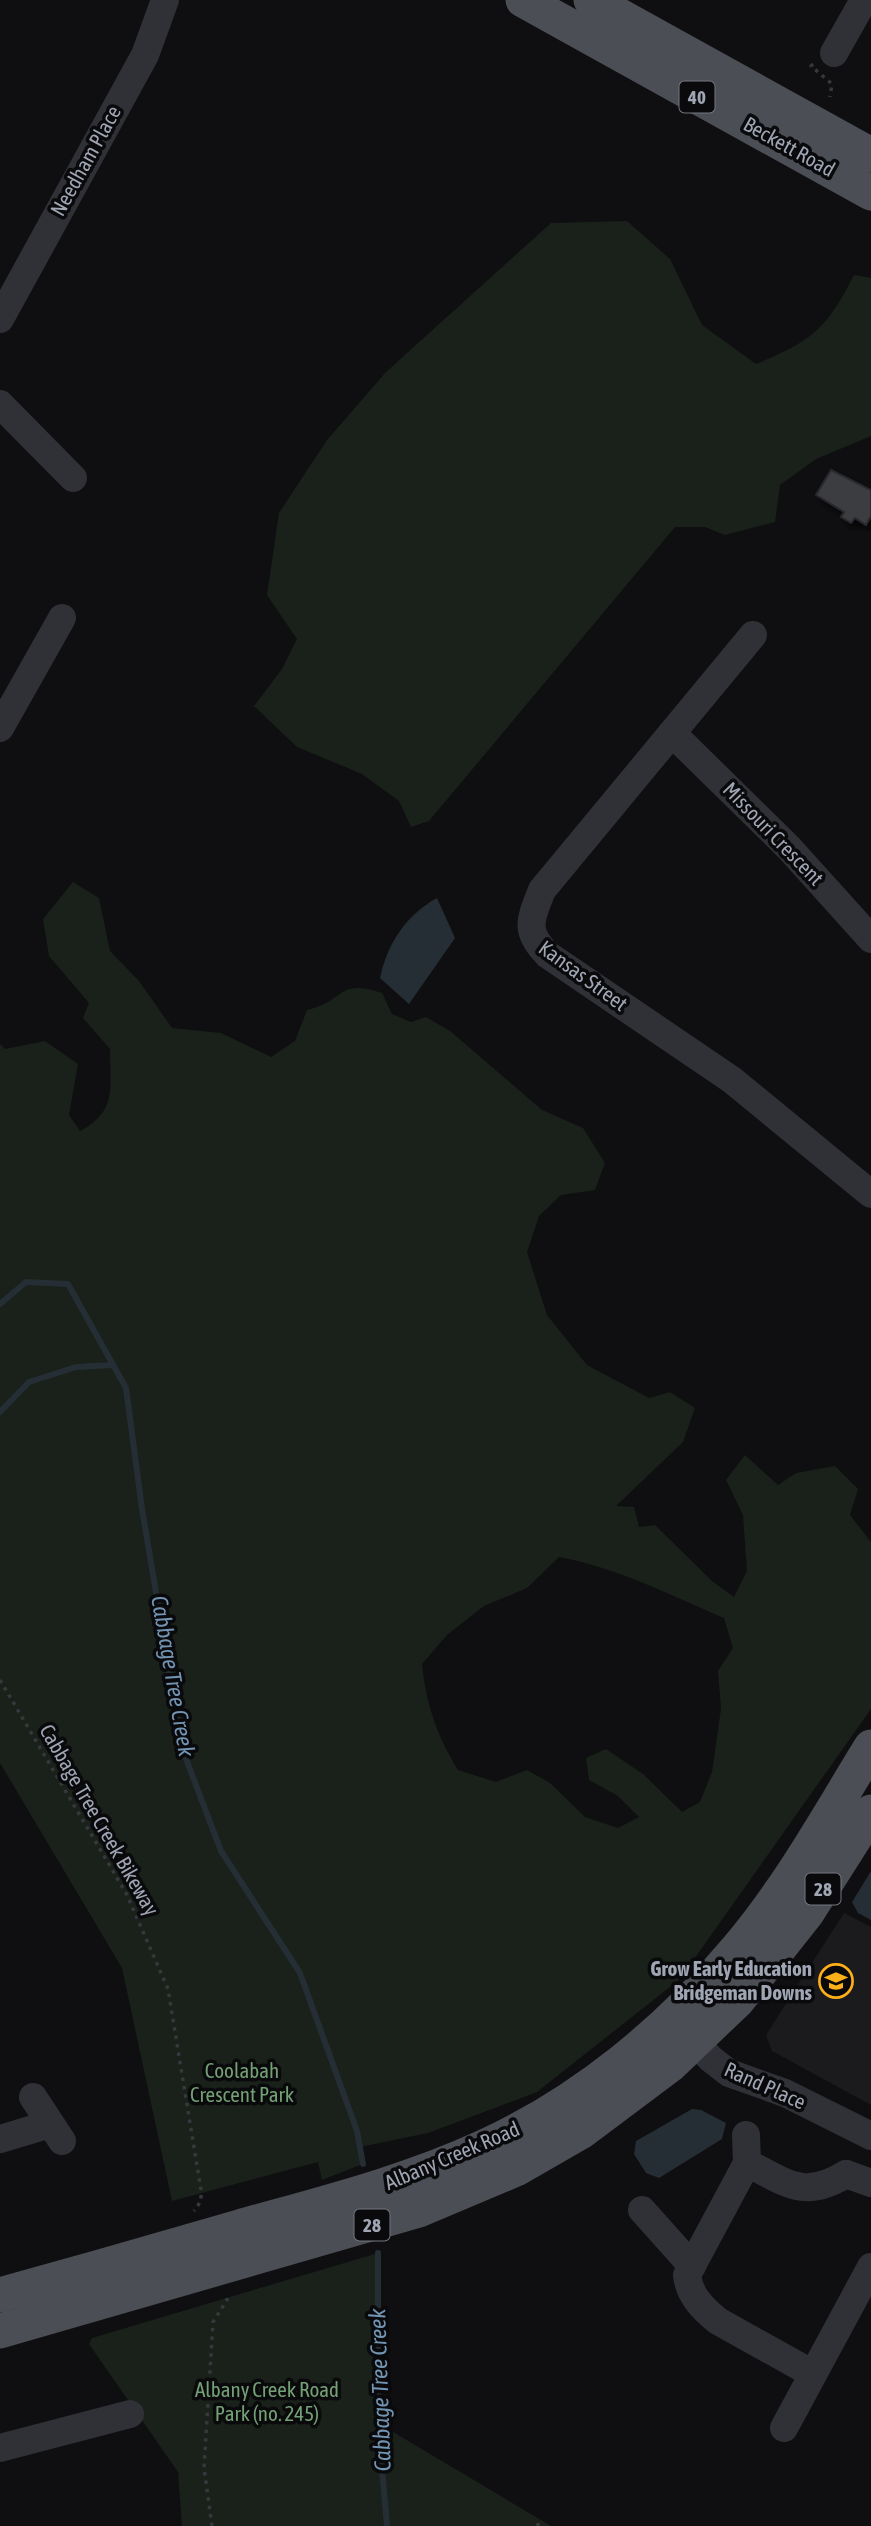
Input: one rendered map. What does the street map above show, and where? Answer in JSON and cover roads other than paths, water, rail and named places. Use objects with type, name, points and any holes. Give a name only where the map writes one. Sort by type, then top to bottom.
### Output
[{"type":"main road","name":"Beckett Road","points":[[523,0],[871,193]]},
{"type":"main road","name":"Beckett Road","points":[[591,0],[871,155]]},
{"type":"main road","name":"Albany Creek Road","points":[[0,2295],[363,2191],[455,2159],[514,2132],[557,2107],[615,2067],[672,2018],[716,1973],[760,1920],[871,1747]]},
{"type":"main road","name":"Albany Creek Road","points":[[0,2330],[376,2224],[454,2197],[516,2169],[582,2131],[642,2089],[695,2043],[738,2000],[788,1940],[871,1812]]},
{"type":"street","name":"Needham Place","points":[[0,319],[145,55],[166,0]]},
{"type":"street","points":[[834,52],[864,0]]},
{"type":"street","points":[[0,404],[73,478]]},
{"type":"street","points":[[0,728],[62,618]]},
{"type":"street","name":"Kansas Street","points":[[752,635],[542,890],[530,920],[534,941],[548,956],[732,1080],[871,1194]]},
{"type":"street","name":"Missouri Crescent","points":[[672,733],[789,848],[871,939]]},
{"type":"street","name":"Rand Place","points":[[672,2018],[729,2073],[785,2094],[864,2133]]},
{"type":"street","points":[[0,2139],[56,2132],[33,2097]]},
{"type":"street","points":[[747,2163],[804,2189],[859,2179],[849,2143],[864,2133]]},
{"type":"street","points":[[746,2135],[747,2163],[687,2275],[688,2287],[704,2310],[718,2321],[813,2374]]},
{"type":"street","points":[[642,2210],[692,2266]]},
{"type":"street","points":[[784,2428],[871,2267]]},
{"type":"street","points":[[0,2448],[130,2414]]},
{"type":"waterway","name":"Cabbage Tree Creek","points":[[0,1304],[26,1282],[68,1284],[126,1388],[142,1509],[182,1748],[221,1851],[300,1973],[357,2131],[363,2164]]},
{"type":"waterway","points":[[0,1412],[29,1382],[76,1367],[113,1365]]},
{"type":"waterway","name":"Cabbage Tree Creek","points":[[378,2253],[378,2423],[387,2526]]},
{"type":"place","name":"Grow Early Education Bridgeman Downs","points":[[836,1981]]},
{"type":"park label","name":"Coolabah Crescent Park","points":[[242,2083]]},
{"type":"park label","name":"Albany Creek Road Park (no. 245)","points":[[267,2402]]}]
